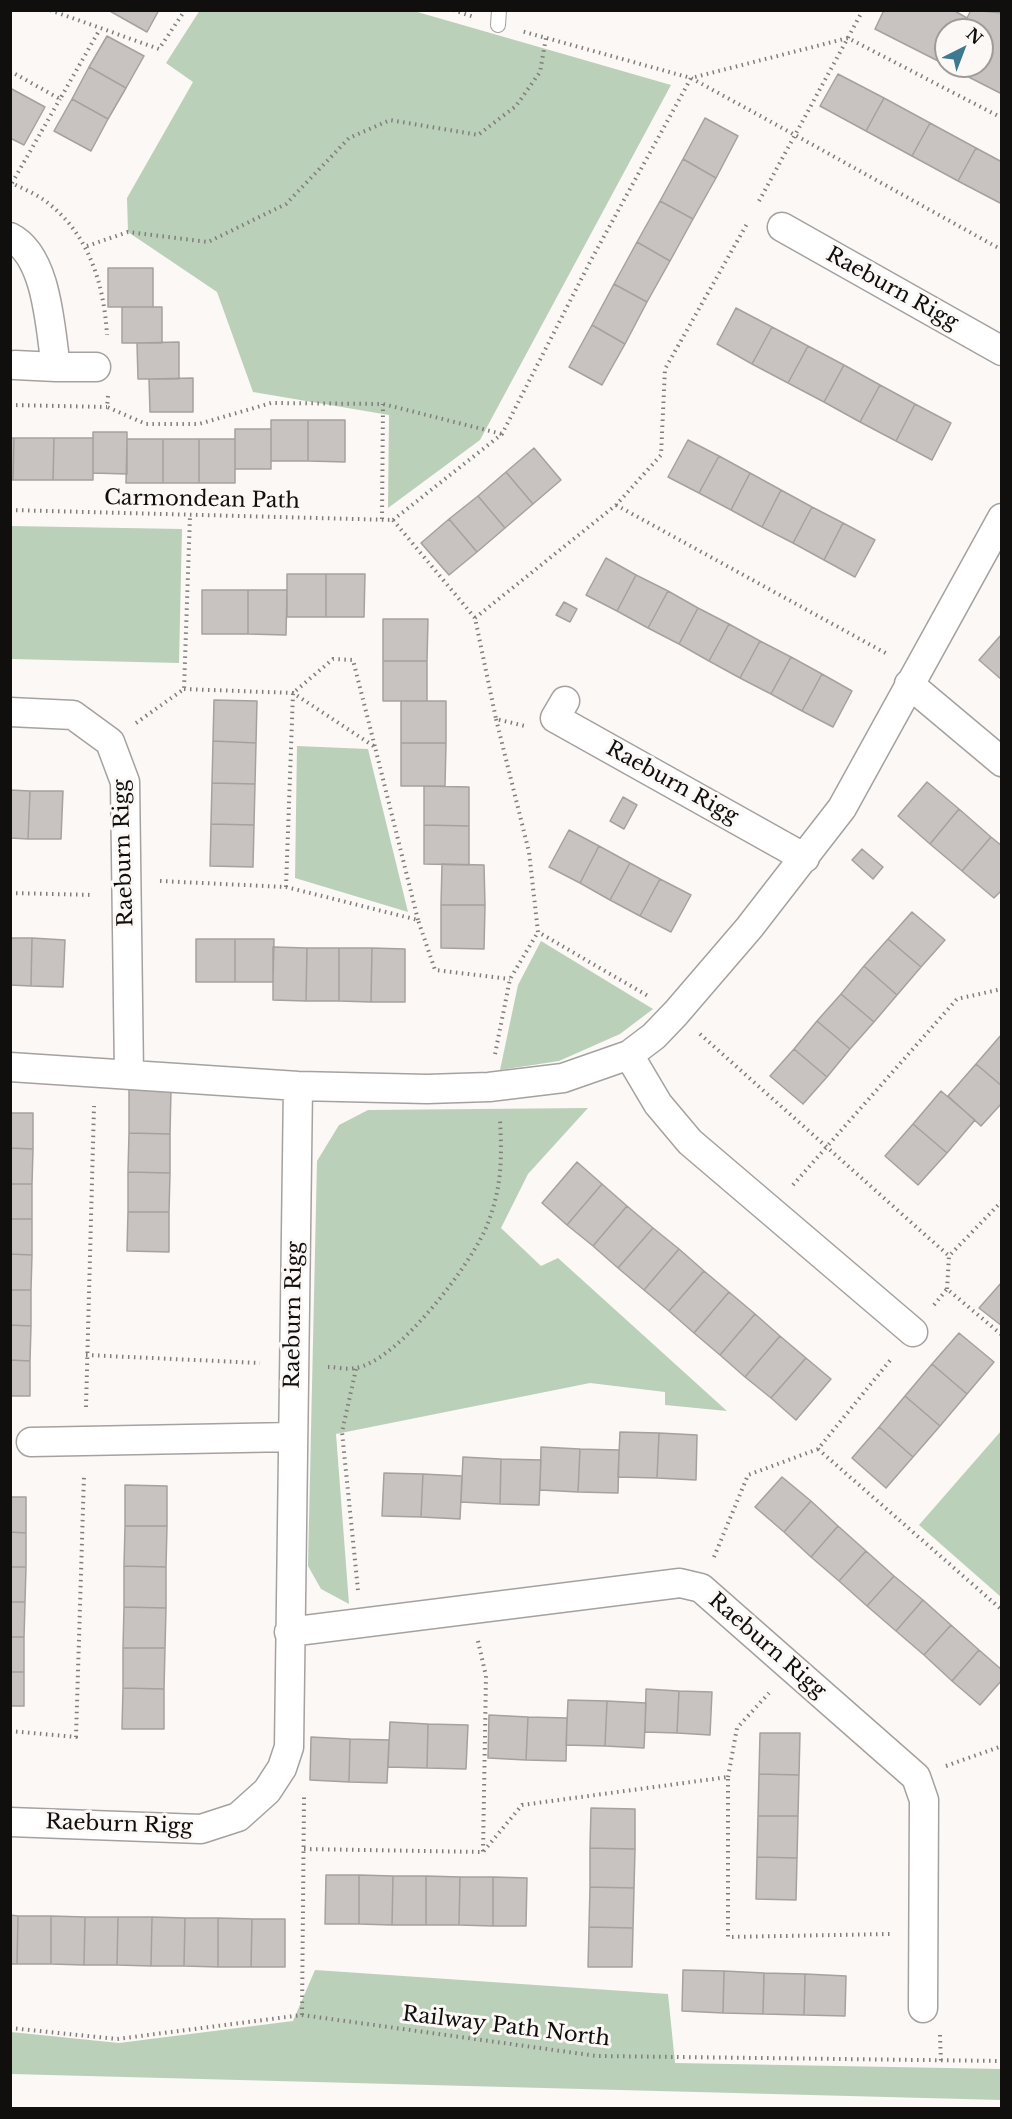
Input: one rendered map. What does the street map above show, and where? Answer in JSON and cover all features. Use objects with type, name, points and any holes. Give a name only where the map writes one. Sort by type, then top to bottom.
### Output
[{"type":"street","name":"Raeburn Rigg","points":[[782,227],[1002,351]]},
{"type":"street","points":[[10,237],[20,242],[39,270],[57,367]]},
{"type":"street","points":[[15,365],[57,367],[102,377]]},
{"type":"street","points":[[10,1066],[298,1086],[493,1087],[563,1078],[629,1055],[654,1036],[676,1013],[805,858],[842,808],[1002,518]]},
{"type":"street","points":[[913,677],[1002,762]]},
{"type":"street","name":"Raeburn Rigg","points":[[560,709],[805,858]]},
{"type":"street","points":[[10,712],[73,715],[110,742]]},
{"type":"street","name":"Raeburn Rigg","points":[[110,742],[125,782],[129,1074]]},
{"type":"street","points":[[629,1055],[658,1104],[690,1142],[913,1332]]},
{"type":"street","name":"Raeburn Rigg","points":[[10,1821],[201,1829],[238,1817],[267,1791],[282,1768],[288,1747],[298,1086]]},
{"type":"street","points":[[31,1442],[292,1437]]},
{"type":"street","name":"Raeburn Rigg","points":[[290,1632],[680,1583],[701,1588],[915,1777]]},
{"type":"street","points":[[915,1777],[924,1800],[923,2008]]},
{"type":"path","points":[[50,10],[159,50],[185,10]]},
{"type":"path","points":[[453,10],[498,18],[546,38],[692,78],[1002,250]]},
{"type":"path","points":[[475,618],[616,505],[661,455],[665,369],[863,10]]},
{"type":"path","points":[[100,28],[11,183],[54,208],[87,246],[97,274],[108,338]]},
{"type":"path","points":[[87,246],[128,232],[208,242],[286,204],[349,138],[390,120],[478,135],[516,106],[540,72],[546,38]]},
{"type":"path","points":[[560,709],[526,726],[496,719],[475,618],[393,520],[502,434],[591,260],[692,78],[848,38],[1002,118]]},
{"type":"path","points":[[10,71],[60,99]]},
{"type":"path","points":[[754,211],[782,227]]},
{"type":"path","points":[[102,377],[107,407]]},
{"type":"path","points":[[10,405],[107,407],[146,424],[199,424],[271,403],[383,404],[502,434]]},
{"type":"path","points":[[382,519],[383,404]]},
{"type":"path","points":[[616,505],[913,677]]},
{"type":"path","name":"Carmondean Path","points":[[10,510],[393,520]]},
{"type":"path","points":[[184,689],[190,514]]},
{"type":"path","points":[[286,887],[293,693],[333,659],[353,660],[418,920],[435,970],[510,979]]},
{"type":"path","points":[[110,742],[184,689],[293,693],[375,747]]},
{"type":"path","points":[[10,893],[126,888],[286,887],[418,920]]},
{"type":"path","points":[[86,1356],[294,1364],[357,1369],[397,1347],[451,1285],[488,1224],[503,1167],[493,1087],[510,979],[538,932]]},
{"type":"path","points":[[771,1211],[957,999],[1002,988]]},
{"type":"path","points":[[701,1588],[748,1475],[818,1449],[947,1289],[949,1256],[1002,1201]]},
{"type":"path","points":[[947,1289],[1002,1335]]},
{"type":"path","points":[[357,1369],[342,1432],[361,1623]]},
{"type":"path","points":[[818,1449],[1002,1610]]},
{"type":"path","points":[[471,1609],[486,1676],[483,1852]]},
{"type":"path","points":[[792,1668],[737,1728],[728,1777],[728,1937],[923,1933]]},
{"type":"path","points":[[915,1777],[1002,1746]]},
{"type":"path","points":[[282,1768],[304,1785],[302,2015]]},
{"type":"path","points":[[483,1852],[522,1805],[728,1777]]},
{"type":"path","points":[[304,1849],[483,1852]]},
{"type":"path","name":"Railway Path North","points":[[10,2028],[117,2039],[302,2015],[597,2056],[1002,2061]]},
{"type":"green space","points":[[200,10],[414,11],[671,85],[480,440],[388,508],[389,415],[253,392],[217,292],[128,232],[127,198],[193,82],[166,63]]},
{"type":"green space","points":[[11,526],[182,529],[179,663],[11,659]]},
{"type":"green space","points":[[297,746],[368,749],[408,912],[295,878]]},
{"type":"green space","points":[[541,941],[653,1009],[620,1034],[559,1061],[500,1070],[518,985]]},
{"type":"green space","points":[[588,1108],[528,1174],[501,1228],[541,1266],[558,1258],[727,1411],[665,1405],[665,1392],[590,1383],[336,1434],[349,1604],[321,1589],[308,1566],[317,1161],[339,1125],[368,1110]]},
{"type":"green space","points":[[1001,1431],[1001,1597],[919,1525]]},
{"type":"green space","points":[[315,1970],[668,1994],[675,2063],[1001,2069],[1001,2100],[11,2074],[11,2032],[119,2043],[293,2021]]},
{"type":"building","points":[[108,10],[159,10],[147,32]]},
{"type":"building","points":[[884,10],[953,10],[967,18],[934,18],[934,59],[875,29]]},
{"type":"building","points":[[971,10],[1002,13],[1002,94],[971,78],[994,78],[994,18],[967,18]]},
{"type":"building","points":[[107,36],[144,56],[126,88],[89,67]]},
{"type":"building","points":[[89,67],[126,88],[108,119],[72,99]]},
{"type":"building","points":[[838,74],[884,98],[866,131],[820,106]]},
{"type":"building","points":[[10,88],[45,107],[24,145],[10,138]]},
{"type":"building","points":[[884,98],[930,123],[912,156],[866,131]]},
{"type":"building","points":[[72,99],[108,119],[91,151],[54,131]]},
{"type":"building","points":[[705,118],[738,136],[716,178],[683,159]]},
{"type":"building","points":[[930,123],[976,148],[958,181],[912,156]]},
{"type":"building","points":[[976,148],[1002,162],[1002,204],[958,181]]},
{"type":"building","points":[[683,159],[716,178],[693,219],[660,201]]},
{"type":"building","points":[[660,201],[693,219],[670,261],[637,242]]},
{"type":"building","points":[[637,242],[670,261],[647,302],[614,284]]},
{"type":"building","points":[[108,268],[153,268],[153,307],[108,307]]},
{"type":"building","points":[[614,284],[647,302],[625,344],[592,325]]},
{"type":"building","points":[[122,307],[162,307],[162,343],[122,343]]},
{"type":"building","points":[[736,308],[772,327],[752,364],[717,344]]},
{"type":"building","points":[[592,325],[625,344],[602,385],[569,367]]},
{"type":"building","points":[[772,327],[808,346],[788,383],[752,364]]},
{"type":"building","points":[[179,342],[179,379],[138,379],[137,343]]},
{"type":"building","points":[[808,346],[844,365],[824,402],[788,383]]},
{"type":"building","points":[[844,365],[880,385],[860,422],[824,402]]},
{"type":"building","points":[[193,378],[193,412],[150,412],[149,379]]},
{"type":"building","points":[[880,385],[915,404],[896,441],[860,422]]},
{"type":"building","points":[[915,404],[951,423],[932,460],[896,441]]},
{"type":"building","points":[[271,420],[308,420],[308,461],[271,461]]},
{"type":"building","points":[[308,420],[345,420],[345,462],[308,461]]},
{"type":"building","points":[[235,429],[271,429],[271,469],[235,469]]},
{"type":"building","points":[[93,432],[127,432],[127,474],[93,473]]},
{"type":"building","points":[[10,438],[14,438],[13,480],[10,480]]},
{"type":"building","points":[[14,438],[54,438],[53,480],[13,480]]},
{"type":"building","points":[[54,438],[93,438],[93,480],[53,480]]},
{"type":"building","points":[[127,439],[163,439],[163,483],[126,483]]},
{"type":"building","points":[[163,439],[199,439],[199,483],[163,483]]},
{"type":"building","points":[[199,439],[235,439],[235,483],[199,483]]},
{"type":"building","points":[[688,440],[719,456],[699,493],[668,477]]},
{"type":"building","points":[[534,448],[561,480],[533,504],[506,472]]},
{"type":"building","points":[[719,456],[750,473],[731,510],[699,493]]},
{"type":"building","points":[[506,472],[533,504],[505,528],[478,496]]},
{"type":"building","points":[[750,473],[781,490],[762,527],[731,510]]},
{"type":"building","points":[[781,490],[812,507],[793,543],[762,527]]},
{"type":"building","points":[[478,496],[505,528],[477,552],[449,519]]},
{"type":"building","points":[[812,507],[843,523],[824,560],[793,543]]},
{"type":"building","points":[[449,519],[477,552],[449,575],[421,543]]},
{"type":"building","points":[[843,523],[875,540],[855,577],[824,560]]},
{"type":"building","points":[[606,558],[636,575],[617,611],[586,595]]},
{"type":"building","points":[[287,574],[326,574],[326,617],[287,617]]},
{"type":"building","points":[[326,574],[365,574],[364,617],[326,617]]},
{"type":"building","points":[[636,575],[668,591],[648,628],[617,611]]},
{"type":"building","points":[[202,590],[248,590],[248,634],[202,634]]},
{"type":"building","points":[[248,590],[287,590],[286,635],[248,634]]},
{"type":"building","points":[[668,591],[698,608],[679,644],[648,628]]},
{"type":"building","points":[[564,602],[577,609],[570,622],[556,615]]},
{"type":"building","points":[[698,608],[729,624],[709,661],[679,644]]},
{"type":"building","points":[[383,619],[428,619],[427,661],[383,661]]},
{"type":"building","points":[[729,624],[760,641],[740,678],[709,661]]},
{"type":"building","points":[[1002,635],[1002,680],[979,660]]},
{"type":"building","points":[[760,641],[791,657],[771,694],[740,678]]},
{"type":"building","points":[[791,657],[822,674],[802,711],[771,694]]},
{"type":"building","points":[[383,661],[427,661],[427,701],[383,701]]},
{"type":"building","points":[[822,674],[852,691],[833,727],[802,711]]},
{"type":"building","points":[[214,700],[257,701],[256,743],[213,741]]},
{"type":"building","points":[[401,701],[446,701],[446,743],[401,743]]},
{"type":"building","points":[[213,741],[256,743],[255,784],[212,783]]},
{"type":"building","points":[[401,743],[446,743],[445,786],[401,786]]},
{"type":"building","points":[[927,782],[959,809],[930,844],[898,816]]},
{"type":"building","points":[[212,783],[255,784],[254,825],[211,824]]},
{"type":"building","points":[[424,786],[469,787],[469,826],[424,825]]},
{"type":"building","points":[[10,790],[30,791],[28,839],[10,838]]},
{"type":"building","points":[[30,791],[63,791],[61,839],[28,839]]},
{"type":"building","points":[[623,797],[637,805],[624,829],[610,821]]},
{"type":"building","points":[[959,809],[991,837],[962,871],[930,844]]},
{"type":"building","points":[[211,824],[254,825],[253,867],[210,866]]},
{"type":"building","points":[[424,825],[469,826],[469,865],[424,864]]},
{"type":"building","points":[[569,830],[599,846],[580,883],[549,867]]},
{"type":"building","points":[[991,837],[1002,846],[1002,890],[994,898],[962,871]]},
{"type":"building","points":[[599,846],[630,863],[610,900],[580,883]]},
{"type":"building","points":[[862,849],[883,867],[873,879],[852,860]]},
{"type":"building","points":[[630,863],[660,879],[640,916],[610,900]]},
{"type":"building","points":[[442,864],[484,865],[485,905],[441,905]]},
{"type":"building","points":[[660,879],[691,895],[671,932],[640,916]]},
{"type":"building","points":[[441,905],[485,905],[484,949],[441,948]]},
{"type":"building","points":[[912,912],[945,940],[921,967],[888,939]]},
{"type":"building","points":[[10,938],[32,938],[31,986],[10,985]]},
{"type":"building","points":[[32,938],[65,940],[63,987],[31,986]]},
{"type":"building","points":[[196,939],[235,939],[235,982],[196,982]]},
{"type":"building","points":[[235,939],[274,939],[273,982],[235,982]]},
{"type":"building","points":[[888,939],[921,967],[897,995],[864,966]]},
{"type":"building","points":[[273,947],[307,948],[306,1001],[273,1000]]},
{"type":"building","points":[[307,948],[339,948],[339,1001],[306,1001]]},
{"type":"building","points":[[339,948],[372,948],[371,1002],[339,1001]]},
{"type":"building","points":[[372,948],[405,949],[405,1002],[371,1002]]},
{"type":"building","points":[[864,966],[897,995],[874,1022],[841,994]]},
{"type":"building","points":[[841,994],[874,1022],[850,1049],[817,1021]]},
{"type":"building","points":[[817,1021],[850,1049],[827,1077],[794,1049]]},
{"type":"building","points":[[1002,1034],[1002,1086],[976,1064]]},
{"type":"building","points":[[794,1049],[827,1077],[803,1104],[770,1076]]},
{"type":"building","points":[[976,1064],[1002,1086],[1002,1103],[981,1126],[948,1096]]},
{"type":"building","points":[[129,1088],[171,1089],[170,1134],[129,1133]]},
{"type":"building","points":[[941,1091],[975,1120],[947,1153],[913,1124]]},
{"type":"building","points":[[10,1113],[33,1113],[33,1149],[10,1148]]},
{"type":"building","points":[[913,1124],[947,1153],[918,1185],[885,1156]]},
{"type":"building","points":[[129,1133],[170,1134],[170,1173],[128,1172]]},
{"type":"building","points":[[10,1148],[33,1149],[32,1184],[10,1184]]},
{"type":"building","points":[[577,1162],[602,1184],[567,1225],[542,1203]]},
{"type":"building","points":[[128,1172],[170,1173],[169,1212],[128,1212]]},
{"type":"building","points":[[10,1184],[32,1184],[32,1219],[10,1219]]},
{"type":"building","points":[[602,1184],[627,1206],[593,1246],[567,1225]]},
{"type":"building","points":[[627,1206],[653,1228],[618,1268],[593,1246]]},
{"type":"building","points":[[128,1212],[169,1212],[169,1252],[127,1251]]},
{"type":"building","points":[[10,1219],[32,1219],[32,1255],[10,1254]]},
{"type":"building","points":[[653,1228],[679,1249],[644,1290],[618,1268]]},
{"type":"building","points":[[679,1249],[704,1271],[669,1311],[644,1290]]},
{"type":"building","points":[[10,1254],[32,1255],[31,1290],[10,1290]]},
{"type":"building","points":[[704,1271],[729,1292],[694,1333],[669,1311]]},
{"type":"building","points":[[1002,1282],[1002,1326],[979,1308]]},
{"type":"building","points":[[10,1290],[31,1290],[31,1326],[10,1325]]},
{"type":"building","points":[[729,1292],[755,1314],[720,1355],[694,1333]]},
{"type":"building","points":[[755,1314],[780,1336],[745,1377],[720,1355]]},
{"type":"building","points":[[10,1325],[31,1326],[30,1361],[10,1360]]},
{"type":"building","points":[[959,1333],[994,1362],[967,1394],[932,1364]]},
{"type":"building","points":[[780,1336],[806,1358],[771,1398],[745,1377]]},
{"type":"building","points":[[806,1358],[831,1379],[796,1420],[771,1398]]},
{"type":"building","points":[[10,1360],[30,1361],[30,1396],[10,1396]]},
{"type":"building","points":[[932,1364],[967,1394],[940,1426],[905,1396]]},
{"type":"building","points":[[905,1396],[940,1426],[913,1457],[879,1427]]},
{"type":"building","points":[[879,1427],[913,1457],[886,1488],[852,1458]]},
{"type":"building","points":[[620,1432],[659,1433],[657,1478],[618,1477]]},
{"type":"building","points":[[659,1433],[697,1435],[696,1480],[657,1478]]},
{"type":"building","points":[[541,1447],[580,1449],[578,1492],[540,1490]]},
{"type":"building","points":[[580,1449],[619,1450],[618,1493],[578,1492]]},
{"type":"building","points":[[463,1457],[501,1459],[500,1504],[461,1502]]},
{"type":"building","points":[[501,1459],[541,1460],[539,1505],[500,1504]]},
{"type":"building","points":[[384,1473],[423,1474],[421,1517],[382,1516]]},
{"type":"building","points":[[423,1474],[462,1476],[460,1519],[421,1517]]},
{"type":"building","points":[[782,1477],[811,1501],[784,1532],[755,1507]]},
{"type":"building","points":[[125,1485],[167,1486],[167,1526],[125,1526]]},
{"type":"building","points":[[10,1497],[26,1497],[26,1533],[10,1532]]},
{"type":"building","points":[[811,1501],[838,1526],[811,1557],[784,1532]]},
{"type":"building","points":[[125,1526],[167,1526],[166,1567],[124,1566]]},
{"type":"building","points":[[838,1526],[866,1551],[839,1581],[811,1557]]},
{"type":"building","points":[[10,1532],[26,1533],[26,1567],[10,1567]]},
{"type":"building","points":[[866,1551],[894,1576],[867,1606],[839,1581]]},
{"type":"building","points":[[124,1566],[166,1567],[166,1608],[124,1607]]},
{"type":"building","points":[[10,1567],[26,1567],[25,1602],[10,1602]]},
{"type":"building","points":[[894,1576],[923,1600],[896,1631],[867,1606]]},
{"type":"building","points":[[923,1600],[951,1625],[924,1655],[896,1631]]},
{"type":"building","points":[[10,1602],[25,1602],[24,1637],[10,1637]]},
{"type":"building","points":[[124,1607],[166,1608],[165,1648],[123,1648]]},
{"type":"building","points":[[951,1625],[979,1650],[952,1681],[924,1655]]},
{"type":"building","points":[[10,1637],[24,1637],[24,1672],[10,1672]]},
{"type":"building","points":[[123,1648],[165,1648],[164,1689],[123,1688]]},
{"type":"building","points":[[979,1650],[1002,1670],[1002,1680],[980,1705],[952,1681]]},
{"type":"building","points":[[10,1672],[24,1672],[24,1706],[10,1706]]},
{"type":"building","points":[[123,1688],[164,1689],[164,1729],[122,1729]]},
{"type":"building","points":[[646,1689],[679,1691],[677,1733],[645,1732]]},
{"type":"building","points":[[679,1691],[712,1692],[710,1735],[677,1733]]},
{"type":"building","points":[[568,1700],[607,1701],[605,1746],[566,1745]]},
{"type":"building","points":[[607,1701],[646,1703],[644,1748],[605,1746]]},
{"type":"building","points":[[489,1715],[528,1717],[526,1760],[488,1758]]},
{"type":"building","points":[[528,1717],[567,1718],[566,1761],[526,1760]]},
{"type":"building","points":[[390,1722],[428,1724],[427,1768],[388,1767]]},
{"type":"building","points":[[428,1724],[468,1725],[466,1769],[427,1768]]},
{"type":"building","points":[[760,1733],[800,1733],[799,1775],[759,1774]]},
{"type":"building","points":[[311,1737],[350,1739],[349,1782],[310,1780]]},
{"type":"building","points":[[350,1739],[389,1740],[387,1783],[349,1782]]},
{"type":"building","points":[[759,1774],[799,1775],[798,1816],[758,1816]]},
{"type":"building","points":[[591,1808],[635,1809],[635,1849],[590,1848]]},
{"type":"building","points":[[758,1816],[798,1816],[797,1858],[757,1857]]},
{"type":"building","points":[[590,1848],[635,1849],[634,1888],[590,1887]]},
{"type":"building","points":[[757,1857],[797,1858],[796,1900],[756,1899]]},
{"type":"building","points":[[326,1875],[359,1875],[359,1924],[325,1924]]},
{"type":"building","points":[[359,1875],[393,1876],[392,1925],[359,1924]]},
{"type":"building","points":[[393,1876],[426,1876],[426,1925],[392,1925]]},
{"type":"building","points":[[426,1876],[460,1877],[459,1925],[426,1925]]},
{"type":"building","points":[[460,1877],[493,1877],[493,1926],[459,1925]]},
{"type":"building","points":[[493,1877],[527,1878],[526,1926],[493,1926]]},
{"type":"building","points":[[590,1887],[634,1888],[633,1928],[589,1927]]},
{"type":"building","points":[[10,1915],[18,1916],[17,1964],[10,1964]]},
{"type":"building","points":[[18,1916],[51,1916],[51,1964],[17,1964]]},
{"type":"building","points":[[51,1916],[85,1917],[84,1965],[51,1964]]},
{"type":"building","points":[[85,1917],[118,1917],[117,1965],[84,1965]]},
{"type":"building","points":[[118,1917],[152,1917],[151,1966],[117,1965]]},
{"type":"building","points":[[152,1917],[185,1918],[184,1966],[151,1966]]},
{"type":"building","points":[[185,1918],[218,1918],[218,1967],[184,1966]]},
{"type":"building","points":[[218,1918],[252,1919],[251,1967],[218,1967]]},
{"type":"building","points":[[252,1919],[285,1919],[285,1967],[251,1967]]},
{"type":"building","points":[[589,1927],[633,1928],[632,1967],[588,1967]]},
{"type":"building","points":[[683,1970],[724,1971],[723,2013],[682,2011]]},
{"type":"building","points":[[724,1971],[764,1973],[763,2014],[723,2013]]},
{"type":"building","points":[[764,1973],[805,1974],[804,2015],[763,2014]]},
{"type":"building","points":[[805,1974],[846,1976],[845,2016],[804,2015]]}]
